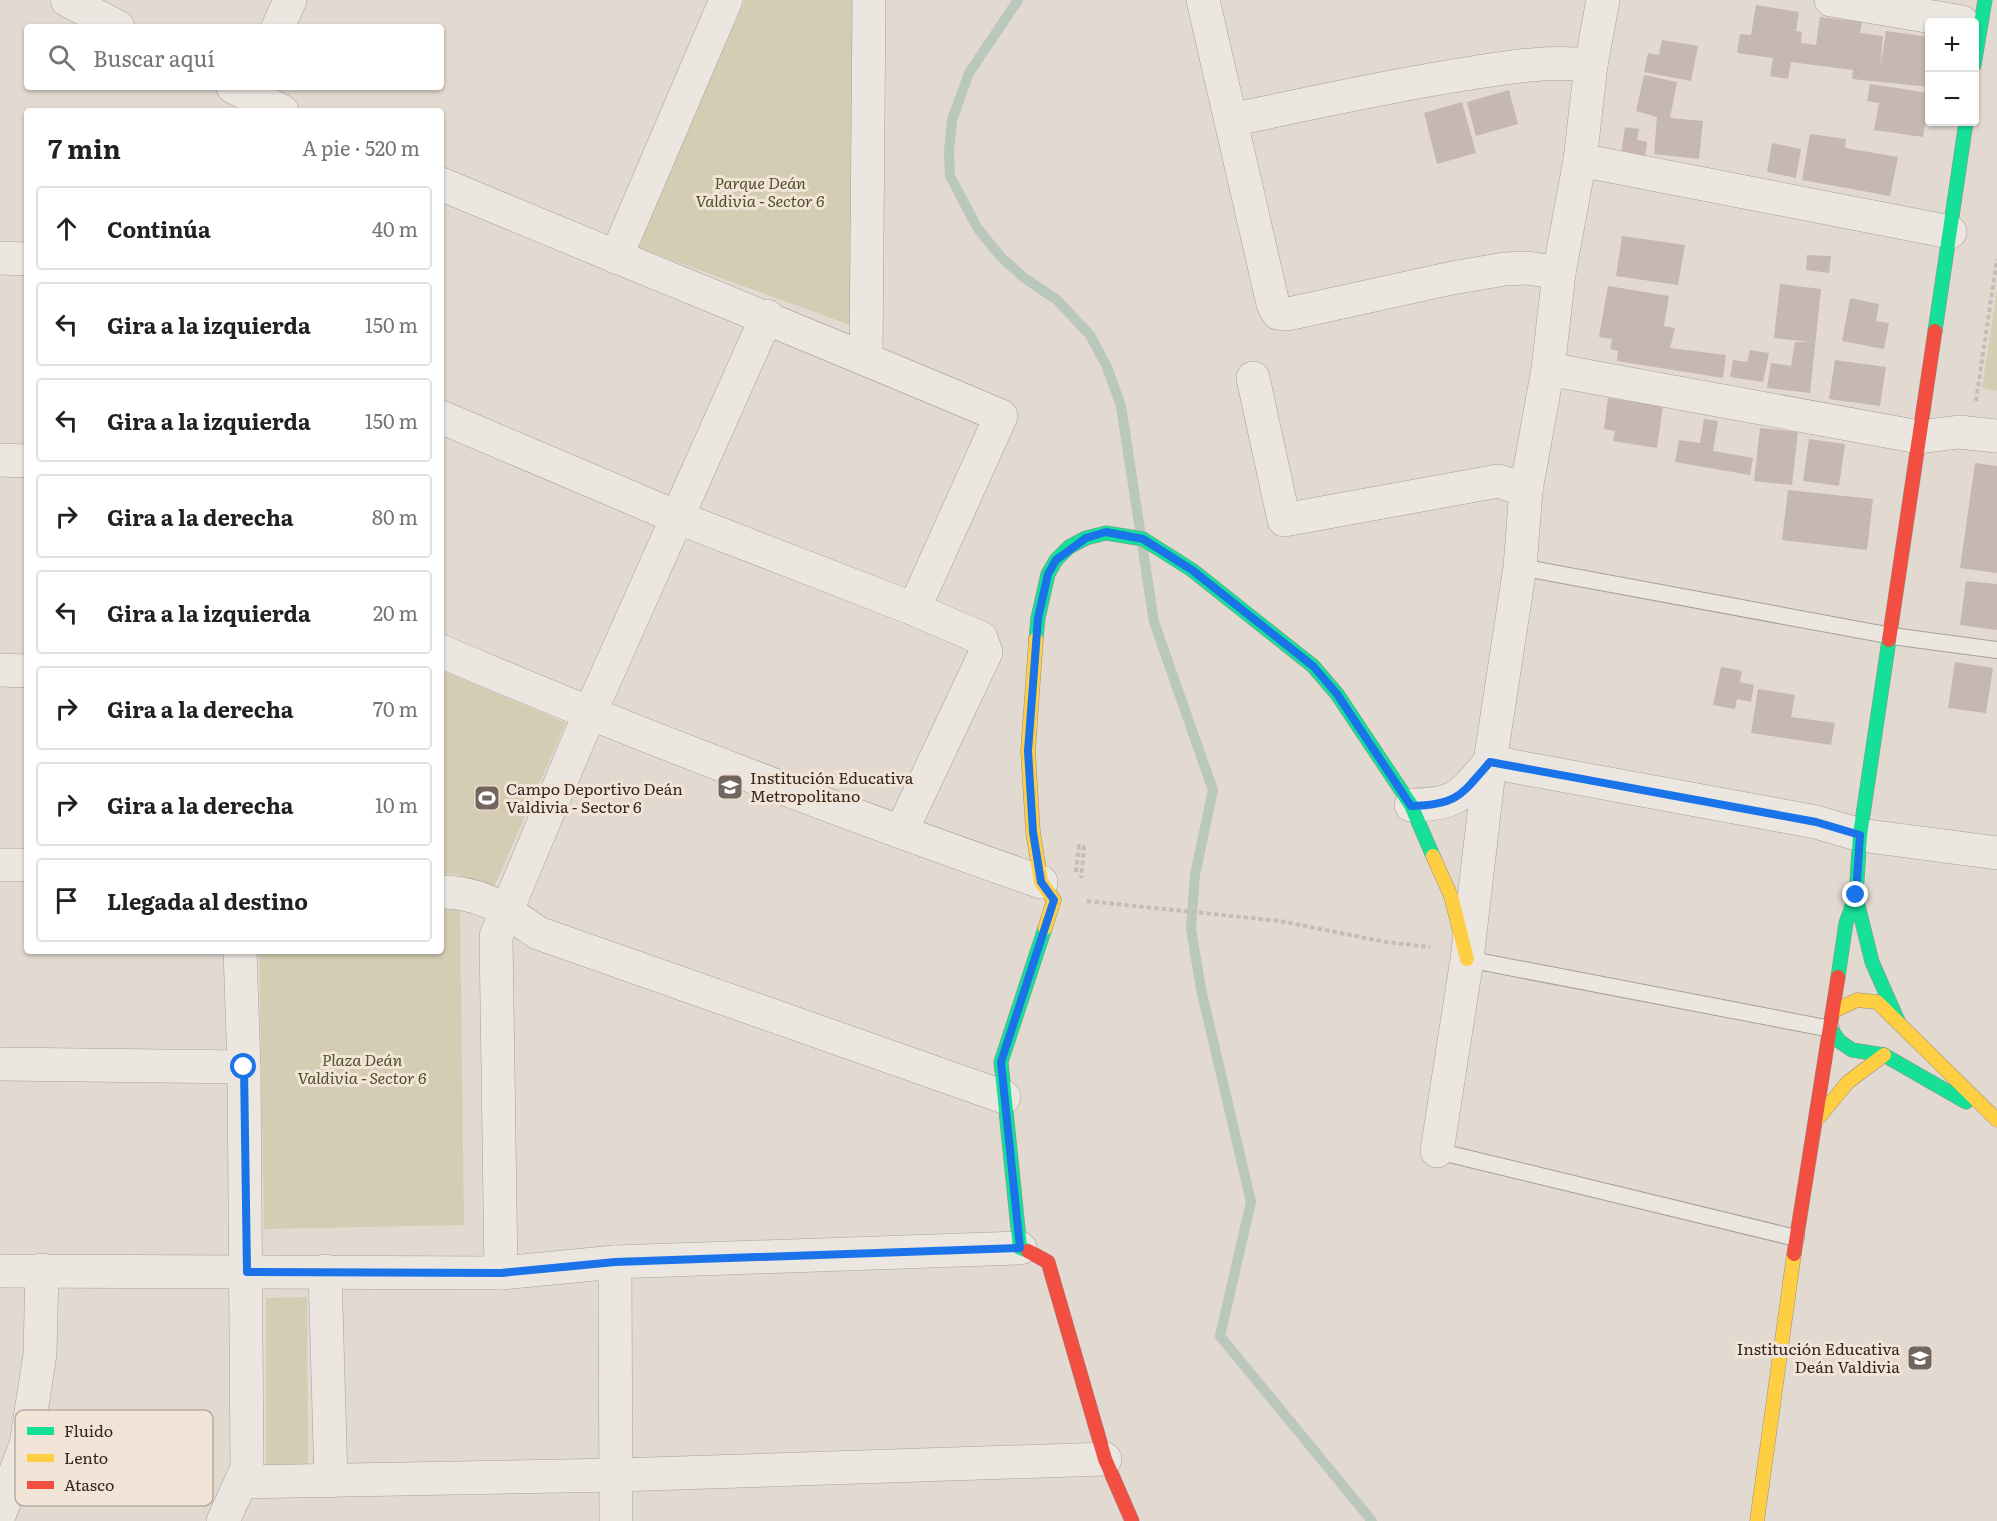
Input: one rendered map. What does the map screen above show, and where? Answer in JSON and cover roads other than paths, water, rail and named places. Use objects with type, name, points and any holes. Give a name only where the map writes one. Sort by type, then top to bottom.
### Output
[{"type":"street","points":[[67,0],[112,24]]},
{"type":"street","points":[[279,24],[290,0]]},
{"type":"street","points":[[616,257],[726,0]]},
{"type":"street","points":[[866,358],[869,0]]},
{"type":"street","points":[[1203,0],[1273,304],[1278,313],[1288,314],[1378,293],[1505,269],[1528,268],[1559,273]]},
{"type":"street","points":[[1437,1151],[1467,959],[1490,762],[1520,567],[1526,490],[1548,369],[1559,273],[1580,160],[1591,65],[1603,0]]},
{"type":"street","points":[[1831,0],[1980,20]]},
{"type":"street","points":[[1231,120],[1404,83],[1558,62],[1591,65]]},
{"type":"street","points":[[244,95],[275,108]]},
{"type":"street","points":[[1757,1521],[1796,1238],[1817,1120],[1846,923],[1856,895],[1860,835],[1892,636],[1965,126]]},
{"type":"street","points":[[1580,160],[1950,232]]},
{"type":"street","points":[[444,185],[616,257],[767,316],[1001,416],[914,609]]},
{"type":"street","points":[[0,258],[24,259]]},
{"type":"street","points":[[501,1273],[496,936],[589,715],[679,518],[767,316]]},
{"type":"street","points":[[1548,369],[1919,436],[1959,432],[1997,436]]},
{"type":"street","points":[[1253,378],[1284,520],[1498,481],[1526,490]]},
{"type":"street","points":[[444,418],[679,518],[914,609],[981,638],[986,652],[901,832]]},
{"type":"street","points":[[0,460],[24,461]]},
{"type":"street","points":[[1020,1248],[1001,1062],[1053,910],[1054,900],[1041,882],[1033,832],[1028,751],[1038,618],[1048,574],[1056,560],[1086,538],[1106,532],[1143,539],[1182,564],[1313,666],[1337,694],[1411,806],[1447,885],[1467,959]]},
{"type":"street","points":[[444,652],[589,715],[1041,882]]},
{"type":"street","points":[[0,670],[24,671]]},
{"type":"street","points":[[1411,806],[1439,805],[1461,795],[1490,762]]},
{"type":"street","points":[[1490,762],[1816,822],[1860,835],[1997,853]]},
{"type":"street","points":[[0,865],[24,866]]},
{"type":"street","points":[[444,892],[462,892],[479,896],[505,910],[538,933],[1004,1097]]},
{"type":"street","points":[[1856,895],[1872,962],[1898,1023]]},
{"type":"street","points":[[223,1521],[243,1482],[247,1468],[247,1272],[240,954]]},
{"type":"street","points":[[1834,1011],[1857,1000],[1877,1002],[1993,1117]]},
{"type":"street","points":[[1831,1029],[1839,1041],[1852,1050],[1884,1055],[1924,1080],[1993,1117]]},
{"type":"street","points":[[1817,1120],[1839,1088],[1860,1069],[1884,1055]]},
{"type":"street","points":[[0,1064],[244,1067]]},
{"type":"street","points":[[0,1271],[501,1273],[615,1262],[1020,1248],[1037,1254],[1048,1262],[1105,1459],[1132,1521]]},
{"type":"street","points":[[615,1262],[616,1521]]},
{"type":"street","points":[[31,1410],[40,1354],[42,1270]]},
{"type":"street","points":[[325,1271],[331,1481]]},
{"type":"street","points":[[243,1482],[616,1475],[1105,1459]]},
{"type":"street","points":[[0,1513],[15,1473]]},
{"type":"lane","points":[[1520,567],[1892,636],[1997,650]]},
{"type":"lane","points":[[1467,959],[1831,1029]]},
{"type":"lane","points":[[1437,1151],[1796,1238]]},
{"type":"waterway","points":[[1018,0],[969,73],[952,120],[949,151],[950,176],[978,229],[1001,257],[1023,277],[1057,300],[1090,335],[1107,367],[1121,406],[1154,622],[1213,790],[1195,875],[1191,929],[1201,989],[1251,1202],[1220,1336],[1372,1521]]},
{"type":"place","name":"Institución Educativa Metropolitano","points":[[730,787]]},
{"type":"place","name":"Campo Deportivo Deán Valdivia - Sector 6","points":[[487,798]]},
{"type":"place","name":"Institución Educativa Deán Valdivia","points":[[1920,1358]]},
{"type":"park label","name":"Parque Deán Valdivia - Sector 6","points":[[760,192]]},
{"type":"park label","name":"Plaza Deán Valdivia - Sector 6","points":[[362,1069]]}]
